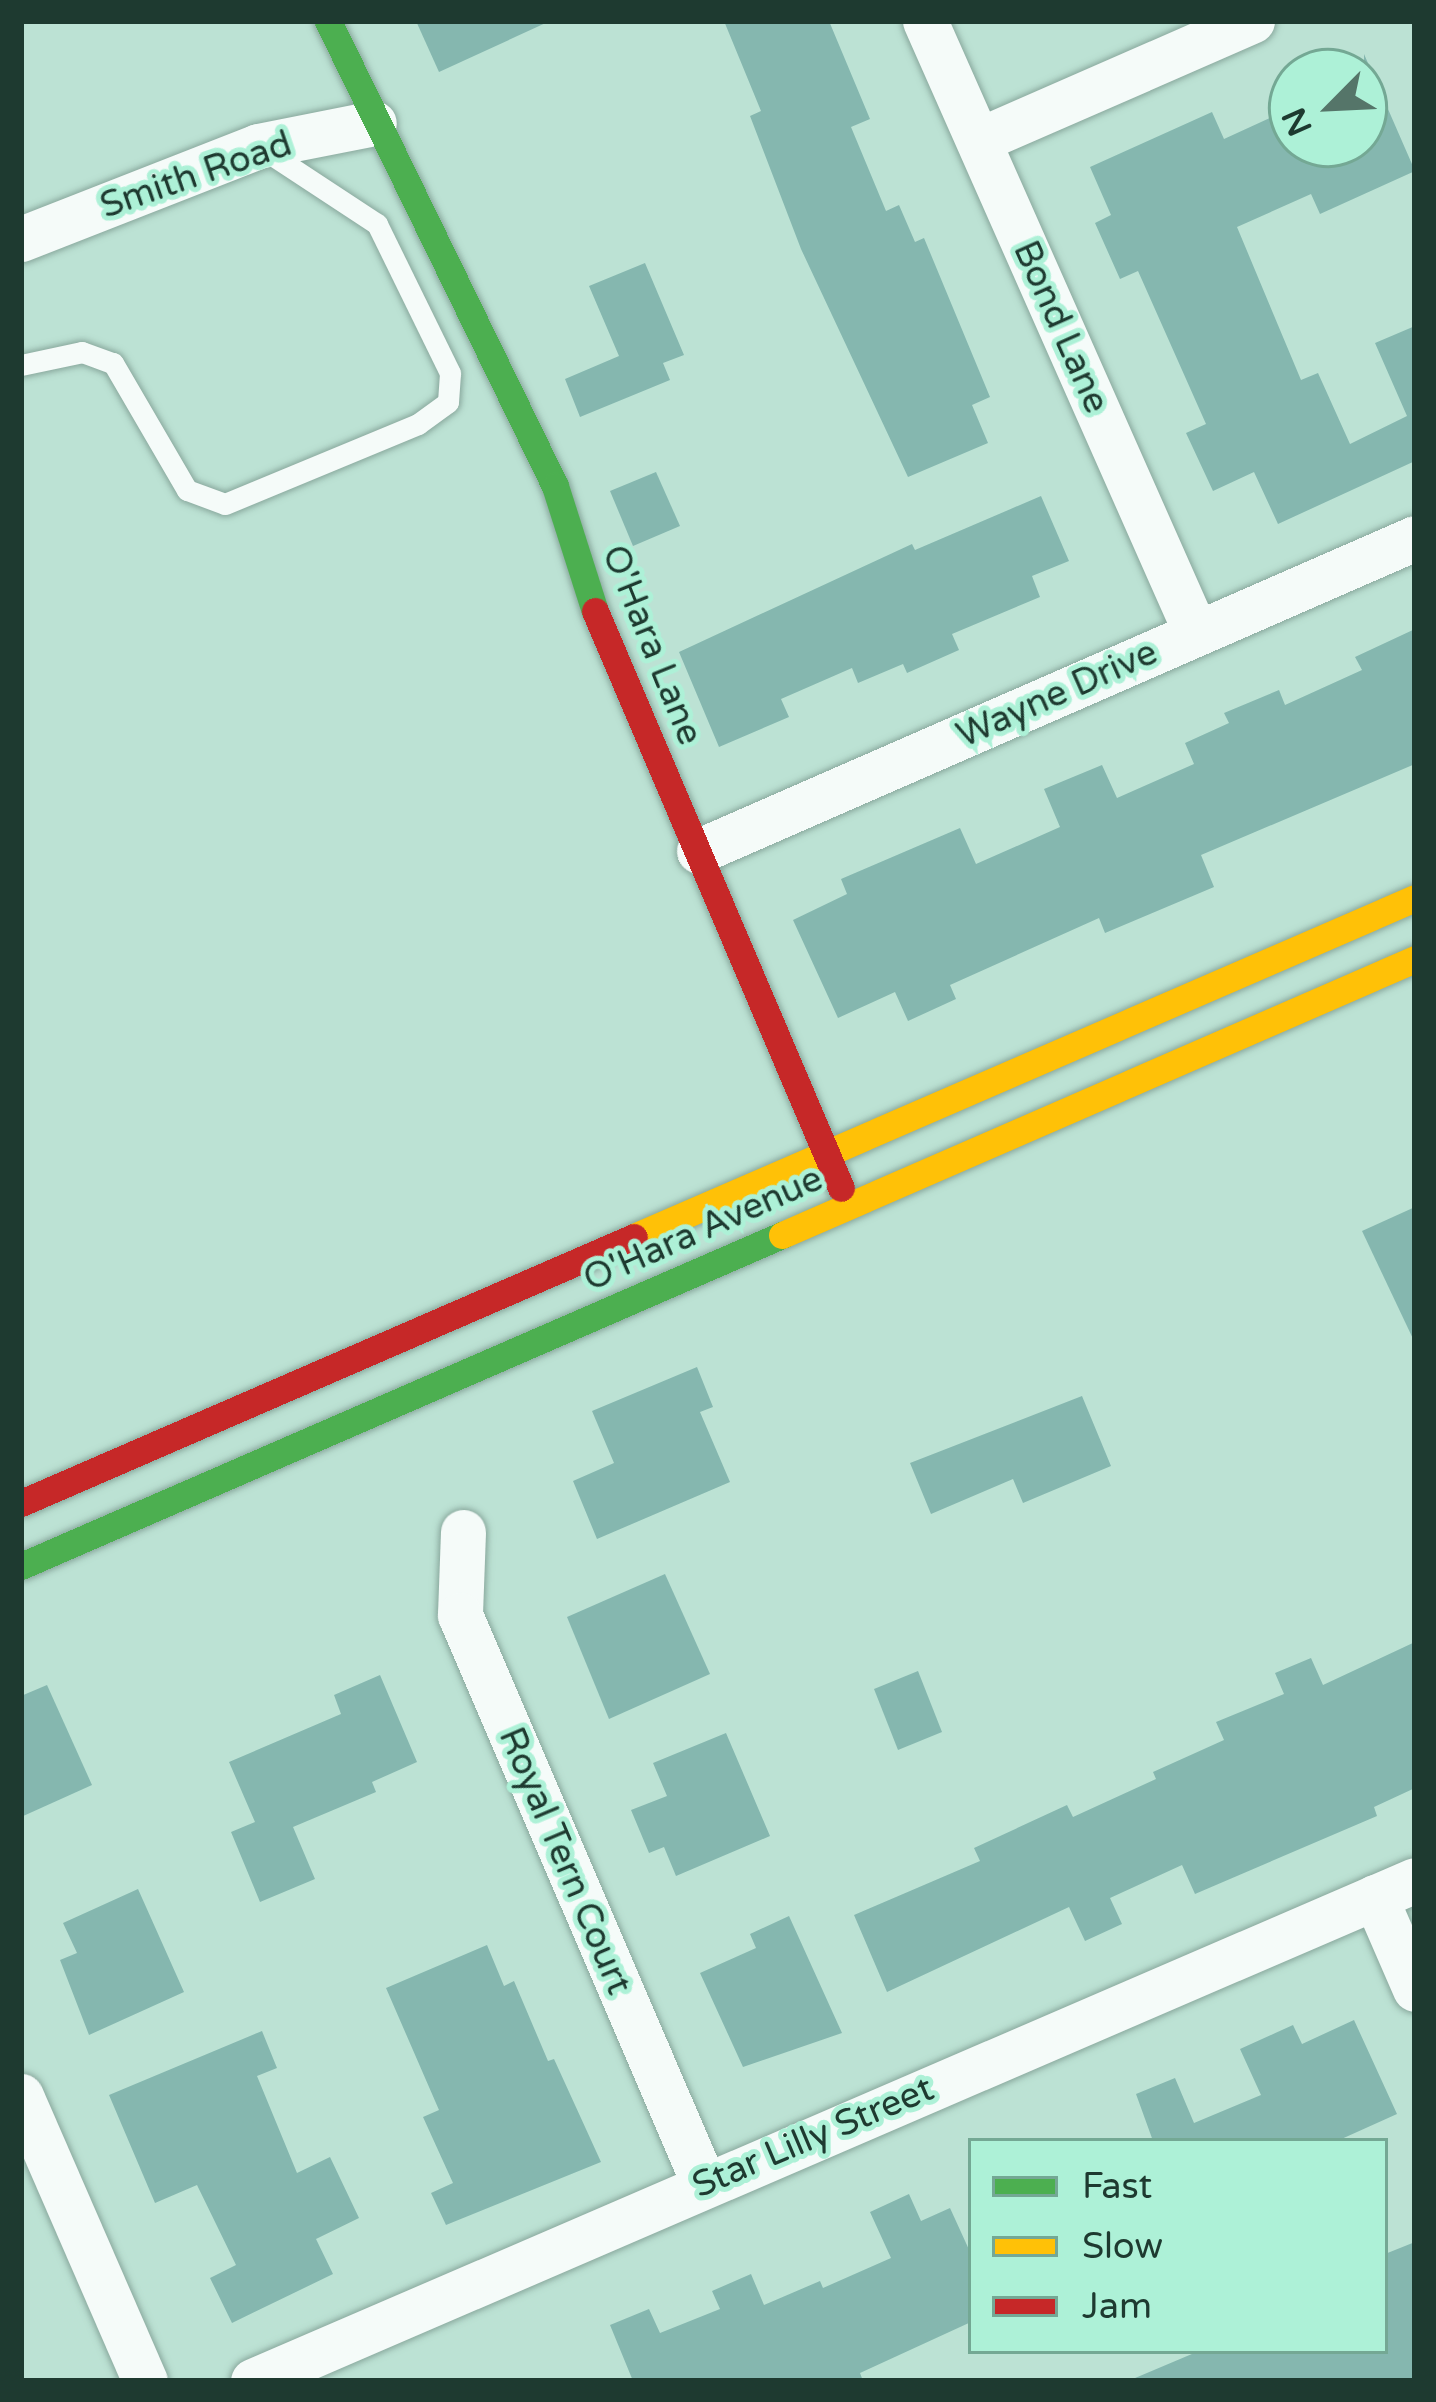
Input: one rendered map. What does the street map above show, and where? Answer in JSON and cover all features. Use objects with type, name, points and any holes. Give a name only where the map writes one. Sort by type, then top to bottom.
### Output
[{"type":"street","name":"O'Hara Lane","points":[[328,21],[555,486],[583,584],[847,1203]]},
{"type":"street","name":"Bond Lane","points":[[925,21],[1196,634]]},
{"type":"street","points":[[980,140],[1252,21]]},
{"type":"street","name":"Smith Road","points":[[21,239],[258,146],[374,123]]},
{"type":"street","name":"Wayne Drive","points":[[699,850],[1415,538]]},
{"type":"street","name":"O'Hara Avenue","points":[[21,1503],[1415,898]]},
{"type":"street","name":"O'Hara Avenue","points":[[21,1566],[1415,959]]},
{"type":"street","name":"Royal Tern Court","points":[[464,1532],[460,1615],[704,2184]]},
{"type":"street","points":[[1395,1889],[1415,1989]]},
{"type":"street","name":"Star Lilly Street","points":[[253,2381],[1395,1889]]},
{"type":"street","points":[[21,2096],[145,2381]]},
{"type":"lane","points":[[21,365],[82,352],[113,363],[187,490],[226,504],[418,424],[448,402],[450,373],[377,224],[258,146]]},
{"type":"building","points":[[416,21],[550,21],[439,72]]},
{"type":"building","points":[[724,21],[829,21],[870,119],[851,127],[886,211],[899,205],[915,242],[924,238],[990,397],[972,405],[988,443],[908,477],[801,249],[750,116],[761,111]]},
{"type":"building","points":[[1388,109],[1415,171],[1320,214],[1311,194],[1237,227],[1301,380],[1318,373],[1350,444],[1407,416],[1375,343],[1415,326],[1415,461],[1278,524],[1254,472],[1213,491],[1186,433],[1206,424],[1138,271],[1120,279],[1095,223],[1111,215],[1090,167],[1212,112],[1224,139],[1268,119],[1268,168],[1388,168]]},
{"type":"building","points":[[645,263],[684,355],[663,363],[670,380],[580,417],[565,379],[619,356],[589,286]]},
{"type":"building","points":[[656,472],[680,526],[633,546],[610,491]]},
{"type":"building","points":[[1041,496],[1069,561],[1032,576],[1040,597],[952,634],[959,650],[907,673],[903,664],[858,683],[852,668],[781,699],[789,717],[719,747],[679,652],[912,544],[915,550]]},
{"type":"building","points":[[1415,629],[1415,764],[1201,855],[1214,887],[1105,933],[1099,918],[950,985],[956,999],[908,1021],[895,992],[838,1018],[793,920],[847,894],[841,879],[960,828],[976,864],[1060,827],[1044,789],[1102,765],[1117,798],[1194,764],[1185,743],[1229,723],[1224,713],[1279,690],[1285,705],[1362,670],[1355,657]]},
{"type":"building","points":[[1415,1207],[1415,1343],[1362,1231]]},
{"type":"building","points":[[697,1367],[713,1407],[700,1412],[730,1482],[597,1539],[573,1481],[614,1463],[592,1411]]},
{"type":"building","points":[[1082,1396],[1111,1466],[1023,1503],[1013,1479],[931,1514],[910,1463]]},
{"type":"building","points":[[665,1574],[710,1674],[609,1719],[567,1617]]},
{"type":"building","points":[[1415,1642],[1415,1788],[1374,1807],[1377,1816],[1195,1894],[1182,1865],[1110,1898],[1122,1924],[1085,1941],[1069,1907],[887,1992],[854,1915],[980,1861],[974,1848],[1067,1805],[1073,1817],[1156,1779],[1153,1772],[1224,1740],[1216,1722],[1284,1694],[1275,1673],[1311,1658],[1323,1685]]},
{"type":"building","points":[[918,1671],[942,1732],[898,1750],[874,1689]]},
{"type":"building","points":[[380,1675],[417,1762],[372,1782],[376,1792],[293,1827],[315,1879],[260,1902],[231,1832],[255,1822],[229,1762],[341,1714],[334,1695]]},
{"type":"building","points":[[47,1685],[92,1785],[21,1817],[21,1696]]},
{"type":"building","points":[[726,1733],[770,1836],[676,1876],[664,1847],[649,1853],[631,1810],[667,1796],[653,1763]]},
{"type":"building","points":[[138,1889],[184,1992],[89,2035],[60,1960],[77,1953],[63,1923]]},
{"type":"building","points":[[789,1916],[842,2033],[743,2067],[700,1973],[756,1948],[750,1934]]},
{"type":"building","points":[[487,1945],[504,1986],[514,1981],[548,2061],[554,2059],[601,2162],[446,2225],[431,2193],[453,2183],[423,2117],[439,2110],[386,1988]]},
{"type":"building","points":[[1354,2020],[1397,2114],[1344,2138],[1152,2138],[1136,2094],[1175,2078],[1194,2123],[1261,2095],[1240,2049],[1293,2025],[1302,2044]]},
{"type":"building","points":[[262,2031],[277,2068],[257,2076],[297,2173],[330,2157],[359,2218],[316,2239],[333,2274],[232,2323],[210,2278],[236,2265],[197,2185],[155,2203],[109,2095]]},
{"type":"building","points":[[909,2194],[921,2221],[950,2208],[968,2247],[968,2323],[860,2373],[863,2381],[633,2381],[610,2325],[649,2309],[660,2333],[720,2309],[712,2291],[751,2274],[764,2305],[820,2281],[823,2288],[891,2258],[870,2212]]},
{"type":"building","points":[[1415,2242],[1415,2381],[1128,2381],[1192,2354],[1388,2354],[1388,2253]]},
{"type":"traffic: fast","points":[[328,21],[555,486],[595,611]]},
{"type":"traffic: fast","points":[[21,1566],[782,1235]]},
{"type":"traffic: slow","points":[[634,1237],[1415,898]]},
{"type":"traffic: slow","points":[[782,1235],[1415,959]]},
{"type":"traffic: jam","points":[[595,611],[841,1188]]},
{"type":"traffic: jam","points":[[21,1503],[634,1237]]}]
